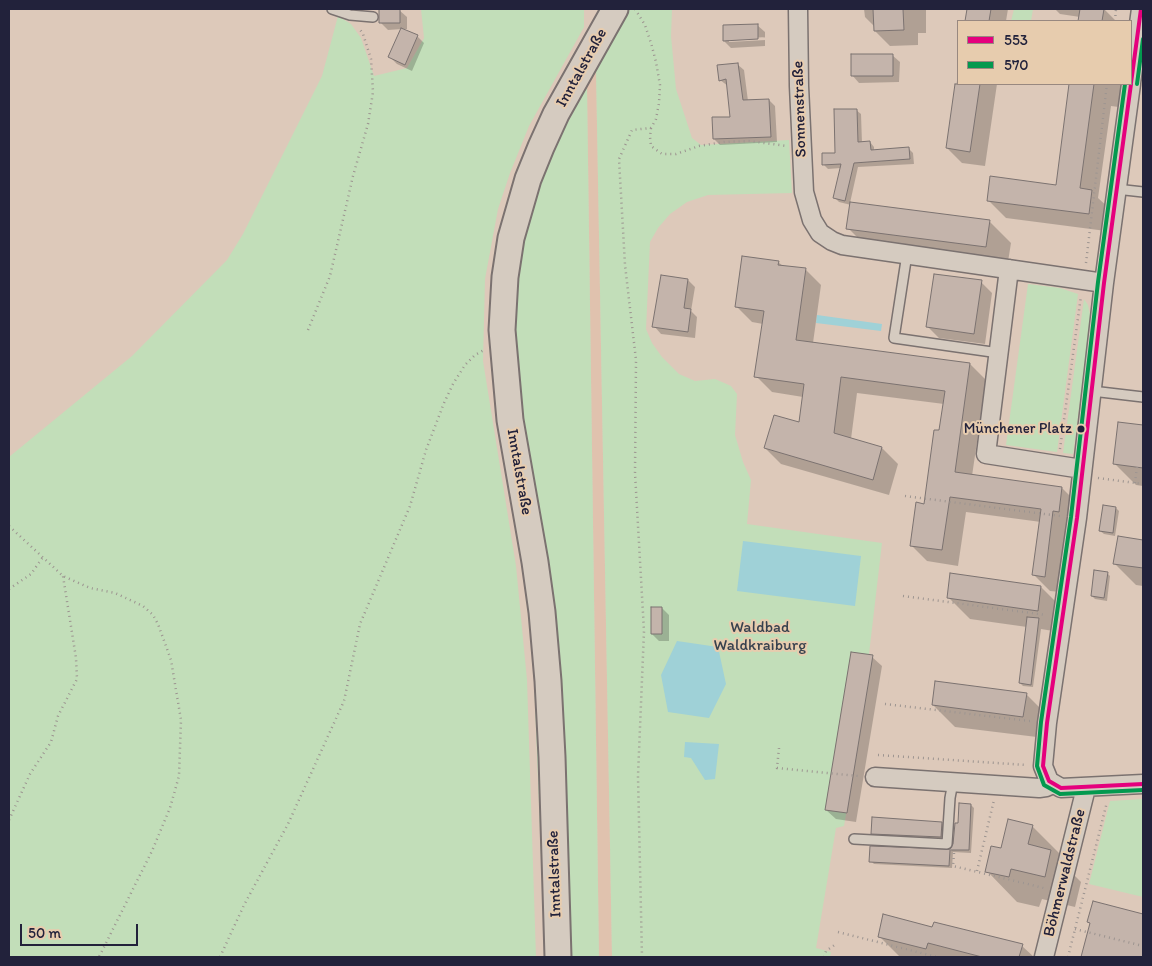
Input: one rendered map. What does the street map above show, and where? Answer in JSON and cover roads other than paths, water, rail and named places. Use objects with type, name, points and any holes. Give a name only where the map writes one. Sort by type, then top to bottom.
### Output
[{"type":"main road","name":"Inntalstraße","points":[[558,957],[552,757],[544,632],[535,562],[510,420],[502,330],[511,238],[523,196],[541,147],[556,114],[615,9]]},
{"type":"street","name":"Sonnenstraße","points":[[798,9],[801,147],[804,192],[808,209],[816,228],[832,241],[842,244],[907,254]]},
{"type":"street","points":[[1132,76],[1141,9]]},
{"type":"street","points":[[1131,85],[1104,283],[1077,518],[1047,723],[1043,763],[1046,777],[1053,784],[1061,788],[1143,784]]},
{"type":"street","points":[[907,254],[1104,283]]},
{"type":"street","points":[[1009,269],[986,454],[1082,473]]},
{"type":"street","points":[[875,777],[1039,788],[1053,784]]},
{"type":"street","name":"Böhmerwaldstraße","points":[[1044,957],[1086,788]]},
{"type":"lane","points":[[332,9],[350,15],[373,17]]},
{"type":"lane","points":[[1116,189],[1143,192]]},
{"type":"lane","points":[[907,254],[894,338],[999,352]]},
{"type":"lane","points":[[1092,391],[1143,397]]},
{"type":"lane","points":[[854,839],[948,844],[950,798],[953,782]]},
{"type":"water","points":[[817,315],[882,324],[881,331],[816,323]]},
{"type":"water","points":[[743,541],[861,556],[855,606],[737,591]]},
{"type":"water","points":[[677,641],[718,647],[726,684],[709,718],[668,712],[661,675]]},
{"type":"water","points":[[685,742],[719,744],[715,779],[705,780],[691,758],[684,757]]},
{"type":"place","name":"Münchener Platz","points":[[1081,429]]},
{"type":"park label","name":"Waldbad Waldkraiburg","points":[[760,637]]}]
